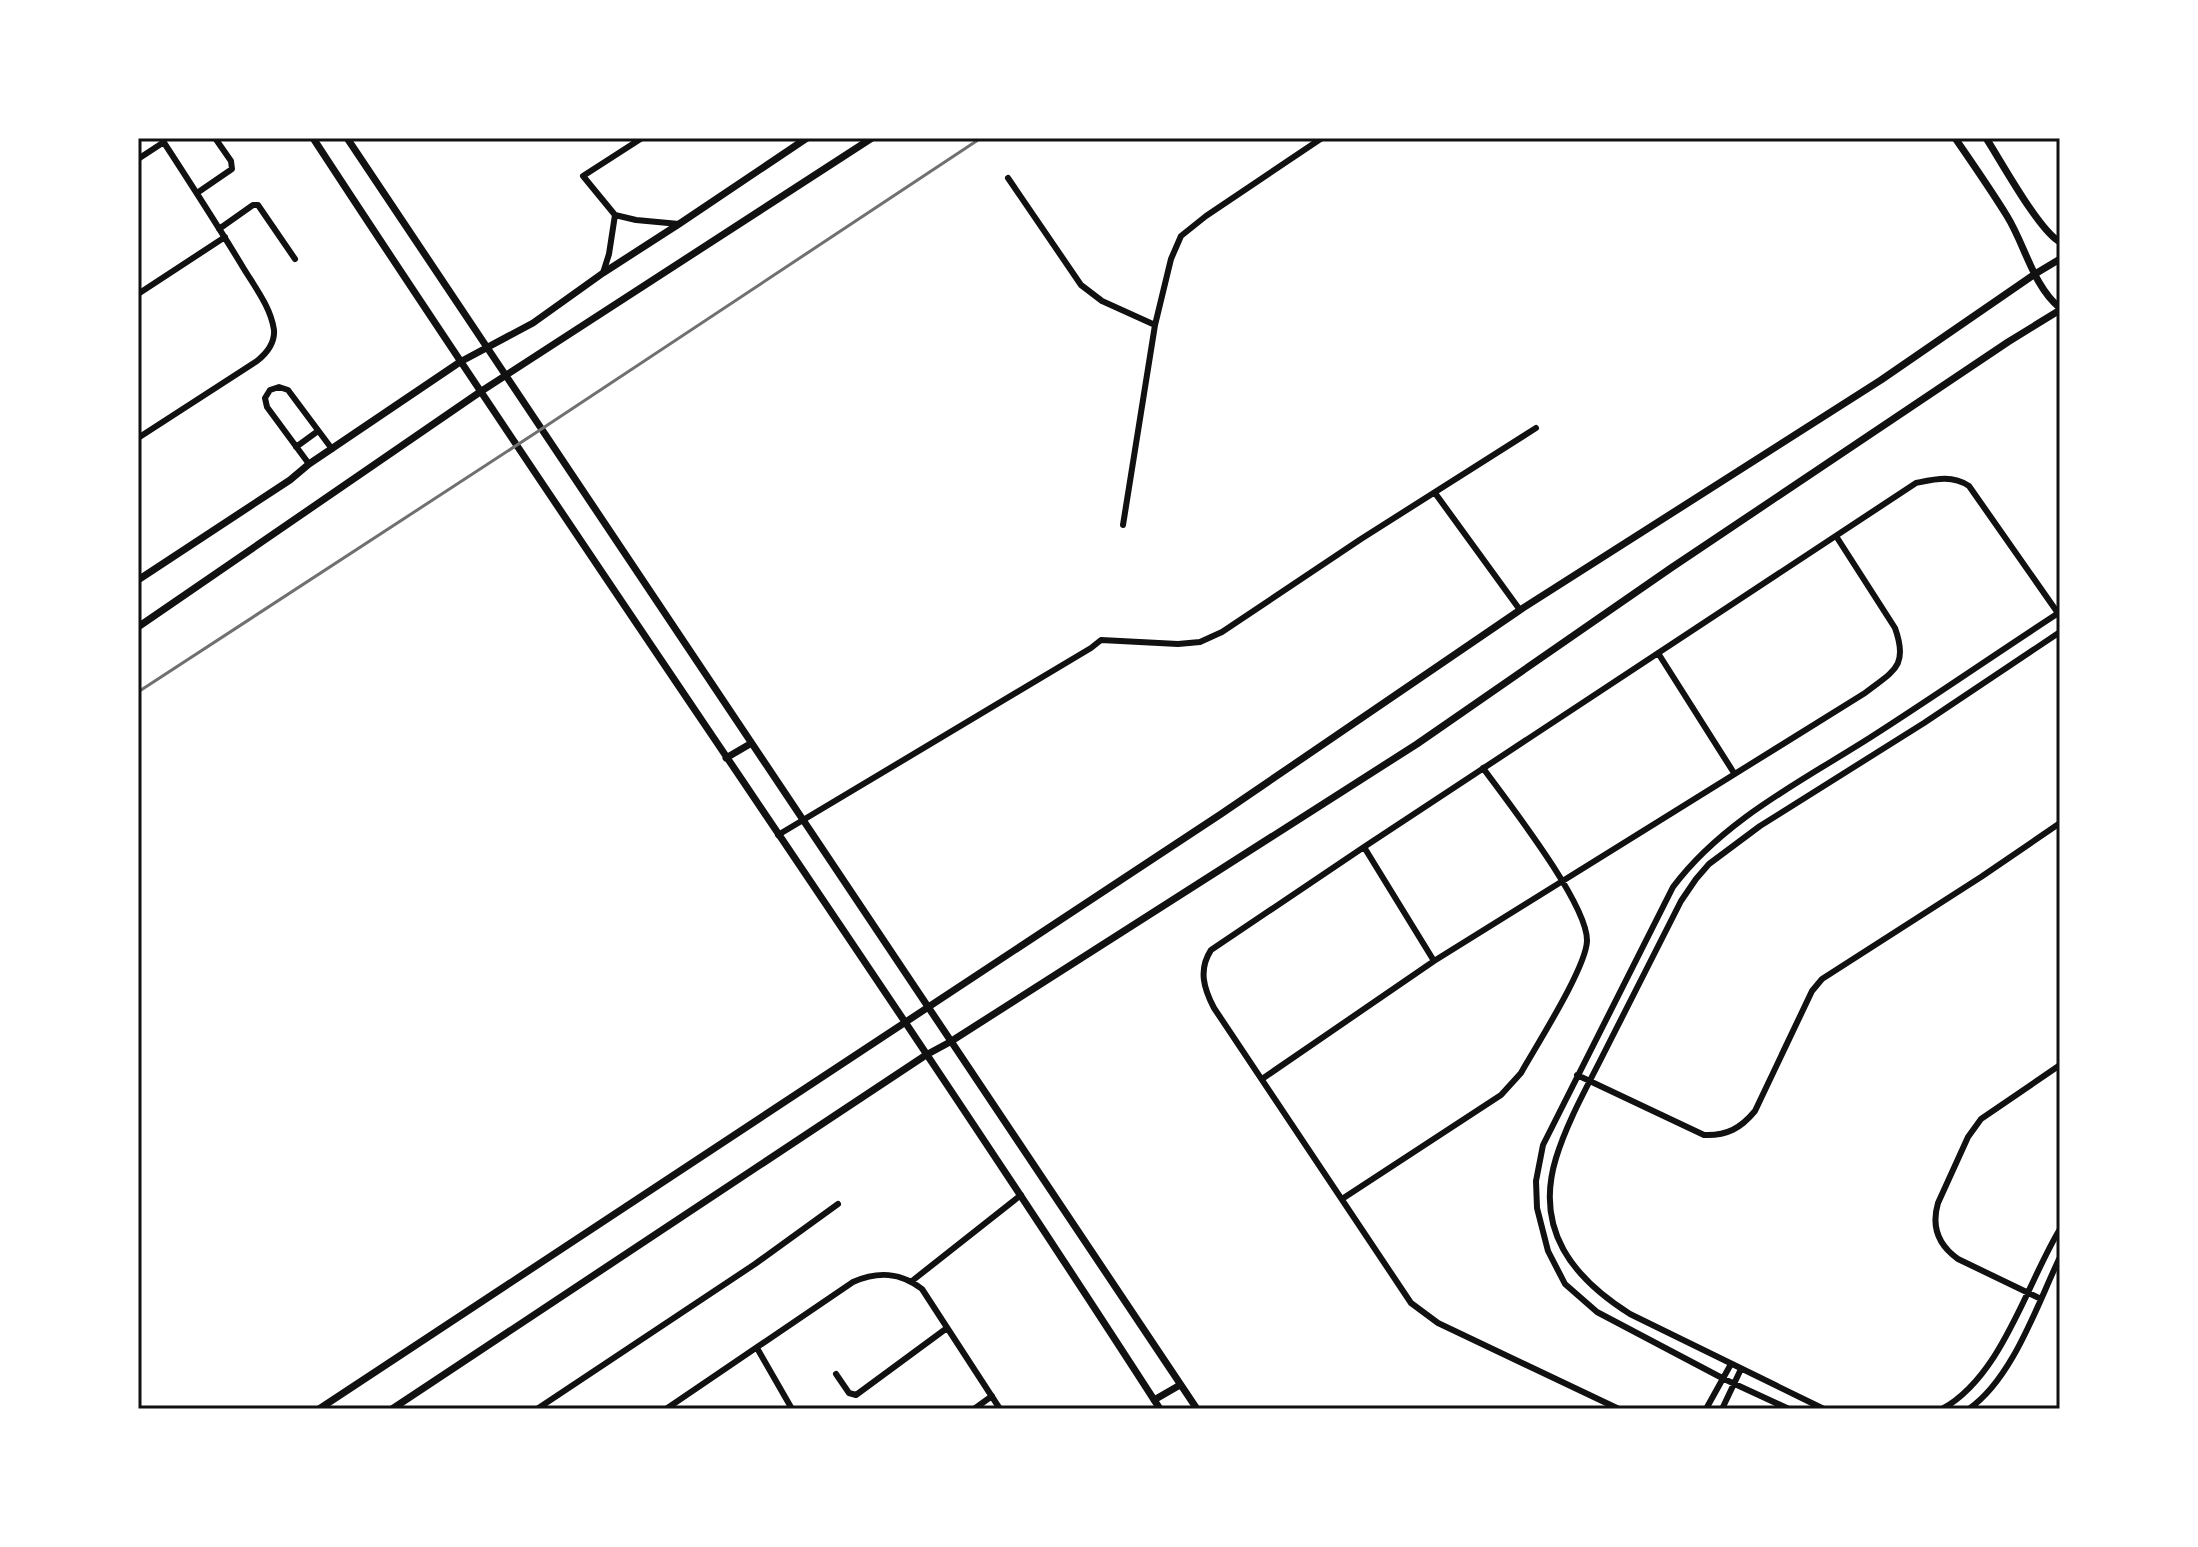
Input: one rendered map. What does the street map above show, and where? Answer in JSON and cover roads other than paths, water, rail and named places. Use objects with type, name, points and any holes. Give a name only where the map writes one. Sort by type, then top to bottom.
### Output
[{"type":"street","points":[[197,193],[232,169],[231,161],[215,138]]},
{"type":"street","points":[[313,138],[480,392],[1021,1195],[1160,1409]]},
{"type":"street","points":[[347,138],[1197,1409]]},
{"type":"street","points":[[642,138],[583,176],[615,215],[679,224]]},
{"type":"street","points":[[138,580],[290,480],[460,362],[533,323],[807,138]]},
{"type":"street","points":[[138,627],[504,376],[872,138]]},
{"type":"street","points":[[1123,525],[1155,325],[1171,259],[1181,236],[1322,138]]},
{"type":"street","points":[[392,1409],[926,1055],[1417,744],[1684,559],[2060,309],[2035,274],[2008,218],[1955,138]]},
{"type":"street","points":[[1986,138],[2041,222],[2060,242]]},
{"type":"street","points":[[138,159],[162,140],[225,237],[268,312],[274,330],[267,353],[138,438]]},
{"type":"street","points":[[1008,178],[1081,285],[1102,301],[1155,325]]},
{"type":"street","points":[[219,229],[253,205],[258,205],[295,259]]},
{"type":"street","points":[[603,273],[615,215]]},
{"type":"street","points":[[138,294],[225,237]]},
{"type":"street","points":[[319,1409],[1221,814],[1520,610],[1881,380],[2060,259]]},
{"type":"street","points":[[309,464],[267,407],[265,398],[270,390],[279,387],[288,390],[332,449]]},
{"type":"street","points":[[778,835],[1101,640],[1178,644],[1200,642],[1222,632],[1536,428]]},
{"type":"street","points":[[296,447],[318,431]]},
{"type":"street","points":[[1619,1409],[1438,1323],[1411,1303],[1214,1008],[1204,990],[1205,958],[1211,950],[1364,847],[1916,483],[1947,478],[1960,480],[1969,486],[2059,614],[1746,816],[1700,854],[1673,887],[1577,1075],[1543,1145],[1536,1181],[1542,1232],[1565,1284],[1597,1312],[1724,1379],[1789,1409]]},
{"type":"street","points":[[1435,493],[1520,610]]},
{"type":"street","points":[[1262,1079],[1434,961],[1865,693],[1892,672],[1901,660],[1901,646],[1895,628],[1836,536]]},
{"type":"street","points":[[1824,1409],[1630,1314],[1611,1302],[1574,1269],[1563,1251],[1553,1218],[1550,1199],[1556,1159],[1591,1081],[1681,901],[1709,864],[1770,819],[1924,723],[2060,632]]},
{"type":"street","points":[[1658,653],[1734,773]]},
{"type":"street","points":[[726,758],[750,744]]},
{"type":"street","points":[[1342,1199],[1501,1095],[1521,1073],[1584,955],[1587,941],[1585,927],[1563,882],[1483,768]]},
{"type":"street","points":[[1577,1075],[1704,1135],[1733,1131],[1745,1124],[1755,1111],[1812,991],[1822,979],[2060,823]]},
{"type":"street","points":[[1364,847],[1434,961]]},
{"type":"street","points":[[2041,1299],[1947,1251],[1939,1241],[1934,1216],[1973,1127],[1989,1112],[2060,1065]]},
{"type":"street","points":[[912,1281],[1021,1195]]},
{"type":"street","points":[[537,1409],[755,1264],[838,1204]]},
{"type":"street","points":[[1942,1409],[1959,1399],[1980,1377],[2004,1338],[2060,1229]]},
{"type":"street","points":[[1969,1409],[2005,1371],[2060,1257]]},
{"type":"street","points":[[666,1409],[853,1282],[883,1274],[898,1275],[922,1289],[1000,1409]]},
{"type":"street","points":[[836,1374],[849,1393],[856,1395],[947,1328]]},
{"type":"street","points":[[757,1348],[792,1409]]},
{"type":"street","points":[[1706,1409],[1731,1364]]},
{"type":"street","points":[[1722,1409],[1741,1369]]},
{"type":"street","points":[[1154,1400],[1180,1385]]},
{"type":"street","points":[[974,1409],[992,1396]]},
{"type":"railway","points":[[138,692],[981,138]]}]
